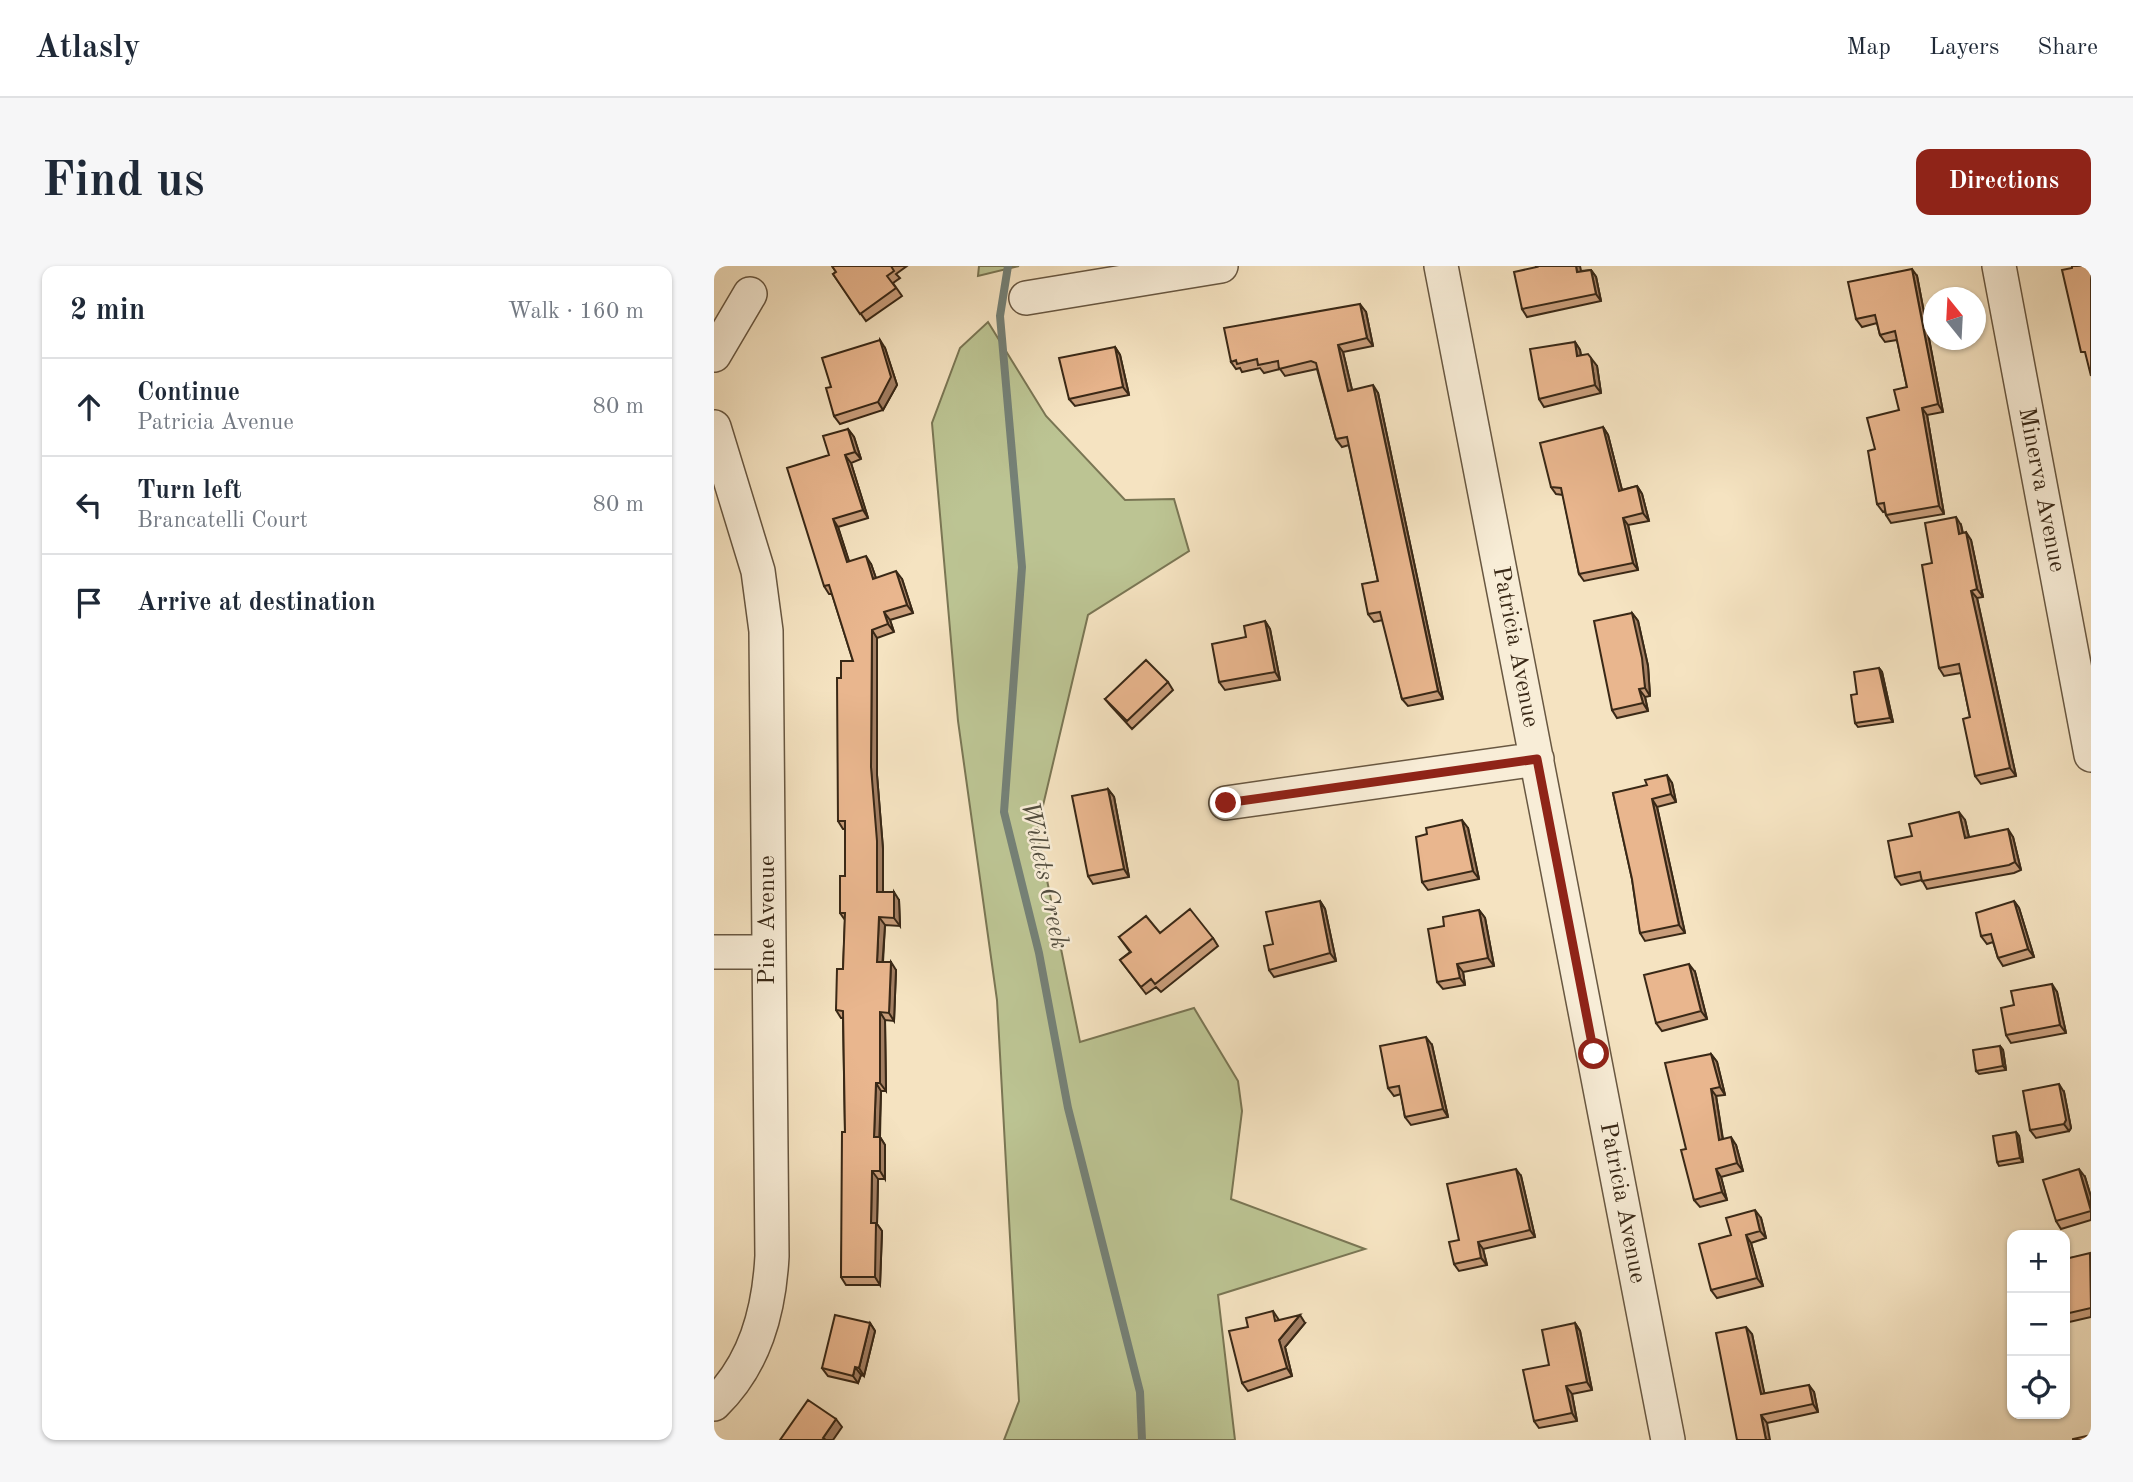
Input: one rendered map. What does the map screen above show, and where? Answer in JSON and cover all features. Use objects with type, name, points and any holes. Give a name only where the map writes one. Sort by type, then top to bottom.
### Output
[{"type":"street","points":[[1026,298],[1221,266]]},
{"type":"street","name":"Patricia Avenue","points":[[1441,266],[1668,1440]]},
{"type":"street","name":"Minerva Avenue","points":[[1999,266],[2091,755]]},
{"type":"street","points":[[714,355],[750,294]]},
{"type":"street","name":"Pine Avenue","points":[[714,428],[751,545],[764,603],[770,1279],[762,1323],[747,1362],[714,1404]]},
{"type":"street","points":[[1226,803],[1537,759]]},
{"type":"street","points":[[714,952],[768,952]]},
{"type":"green space","points":[[979,266],[1019,266],[978,276]]},
{"type":"green space","points":[[988,322],[1046,416],[1125,500],[1174,499],[1189,551],[1088,615],[1037,831],[1080,1042],[1194,1008],[1238,1081],[1242,1111],[1231,1199],[1365,1249],[1218,1295],[1235,1440],[1004,1440],[1019,1401],[997,1000],[958,721],[932,423],[960,348]]},
{"type":"building","points":[[832,266],[891,266],[894,271],[887,276],[896,288],[860,314],[833,274],[836,272]]},
{"type":"building","points":[[1536,266],[1576,266],[1577,272],[1591,270],[1596,294],[1522,309],[1514,272]]},
{"type":"building","points":[[2072,266],[2091,266],[2091,376],[2085,352],[2081,352],[2062,270]]},
{"type":"building","points":[[1912,269],[1923,326],[1923,350],[1928,350],[1938,404],[1922,408],[1939,506],[1886,515],[1884,503],[1877,504],[1868,451],[1875,449],[1867,418],[1899,410],[1894,390],[1907,387],[1895,331],[1880,335],[1875,315],[1856,319],[1848,282]]},
{"type":"building","points":[[1360,304],[1367,338],[1338,345],[1348,391],[1373,385],[1438,691],[1402,699],[1380,612],[1368,614],[1362,584],[1378,581],[1347,437],[1336,439],[1316,363],[1311,361],[1279,369],[1278,361],[1258,365],[1257,359],[1237,364],[1236,360],[1231,362],[1224,328]]},
{"type":"building","points":[[880,340],[891,377],[878,402],[834,416],[826,388],[831,387],[822,358]]},
{"type":"building","points":[[1575,342],[1577,356],[1588,354],[1591,358],[1595,385],[1539,399],[1530,349]]},
{"type":"building","points":[[1115,347],[1123,387],[1069,399],[1059,358]]},
{"type":"building","points":[[1603,427],[1619,491],[1637,486],[1643,513],[1623,518],[1633,563],[1579,574],[1561,488],[1551,487],[1540,443]]},
{"type":"building","points":[[848,429],[855,452],[845,455],[863,510],[833,519],[847,562],[866,556],[873,579],[896,571],[907,605],[884,612],[888,624],[872,630],[871,767],[877,841],[877,892],[894,892],[894,918],[879,917],[877,962],[891,962],[889,1013],[880,1012],[880,1083],[876,1083],[874,1137],[880,1137],[880,1171],[872,1171],[871,1223],[876,1223],[875,1277],[841,1277],[842,1132],[845,1132],[843,1011],[836,1010],[837,969],[843,969],[845,913],[840,913],[840,876],[845,876],[845,821],[838,821],[837,678],[841,678],[841,661],[853,661],[829,585],[824,586],[787,468],[829,455],[823,436]]},
{"type":"building","points":[[1956,517],[1959,534],[1966,532],[1977,589],[1971,591],[2010,768],[1975,776],[1963,719],[1970,717],[1959,664],[1939,668],[1922,565],[1932,563],[1925,523]]},
{"type":"building","points":[[1632,613],[1642,658],[1645,688],[1639,689],[1643,703],[1612,710],[1594,621]]},
{"type":"building","points":[[1265,621],[1275,672],[1219,682],[1212,644],[1246,637],[1244,626]]},
{"type":"building","points":[[1146,660],[1168,682],[1127,721],[1105,699]]},
{"type":"building","points":[[1879,668],[1890,718],[1855,723],[1851,695],[1857,694],[1854,672]]},
{"type":"building","points":[[1667,775],[1671,794],[1652,799],[1679,925],[1640,933],[1632,879],[1613,793],[1647,785],[1645,780]]},
{"type":"building","points":[[1108,789],[1124,869],[1088,876],[1072,796]]},
{"type":"building","points":[[1959,812],[1965,838],[2008,829],[2015,862],[1922,881],[1920,872],[1895,877],[1888,841],[1912,836],[1909,824]]},
{"type":"building","points":[[1462,820],[1473,871],[1422,882],[1416,837],[1427,834],[1426,828]]},
{"type":"building","points":[[1320,901],[1330,953],[1269,970],[1264,946],[1273,944],[1266,912]]},
{"type":"building","points":[[2014,901],[2028,949],[1998,958],[1991,934],[1981,936],[1976,913]]},
{"type":"building","points":[[1190,909],[1213,938],[1155,984],[1151,979],[1141,987],[1120,960],[1131,952],[1119,937],[1146,916],[1160,933]]},
{"type":"building","points":[[1479,910],[1488,958],[1457,964],[1460,978],[1437,982],[1428,929],[1444,926],[1443,917]]},
{"type":"building","points":[[1689,964],[1701,1011],[1656,1023],[1644,975]]},
{"type":"building","points":[[2052,984],[2060,1025],[2006,1035],[2001,1008],[2014,1005],[2011,991]]},
{"type":"building","points":[[1426,1037],[1443,1109],[1405,1117],[1399,1086],[1388,1088],[1380,1046]]},
{"type":"building","points":[[2000,1046],[2003,1066],[1976,1071],[1973,1050]]},
{"type":"building","points":[[1711,1054],[1720,1087],[1711,1089],[1719,1140],[1731,1137],[1737,1163],[1716,1169],[1722,1192],[1694,1200],[1681,1150],[1686,1149],[1665,1063]]},
{"type":"building","points":[[2059,1084],[2066,1120],[2064,1124],[2030,1130],[2023,1091]]},
{"type":"building","points":[[2016,1132],[2020,1158],[1997,1162],[1993,1136]]},
{"type":"building","points":[[1516,1169],[1530,1230],[1478,1242],[1481,1258],[1454,1264],[1449,1242],[1459,1240],[1447,1184]]},
{"type":"building","points":[[2079,1169],[2091,1211],[2056,1221],[2043,1180]]},
{"type":"building","points":[[1755,1210],[1760,1231],[1746,1235],[1757,1278],[1711,1290],[1699,1244],[1731,1235],[1726,1218]]},
{"type":"building","points":[[2090,1253],[2091,1308],[2070,1313],[2070,1293],[2070,1258]]},
{"type":"building","points":[[1273,1311],[1275,1321],[1300,1315],[1279,1340],[1287,1368],[1242,1383],[1229,1331],[1248,1327],[1246,1318]]},
{"type":"building","points":[[835,1315],[870,1323],[859,1368],[855,1367],[853,1376],[822,1368]]},
{"type":"building","points":[[1575,1323],[1587,1382],[1566,1386],[1572,1413],[1534,1421],[1523,1370],[1549,1365],[1542,1330]]},
{"type":"building","points":[[1746,1327],[1761,1394],[1809,1385],[1813,1404],[1761,1415],[1766,1440],[1737,1440],[1716,1333]]},
{"type":"building","points":[[808,1400],[836,1419],[823,1438],[826,1440],[780,1440]]},
{"type":"building","points":[[2091,1435],[2091,1440],[2073,1440],[2073,1439]]},
{"type":"waterway","name":"Willets Creek","points":[[1008,266],[1000,316],[1022,567],[1004,812],[1039,953],[1068,1108],[1140,1392],[1142,1440]]},
{"type":"route","points":[[1226,803],[1537,759],[1594,1054]]}]
